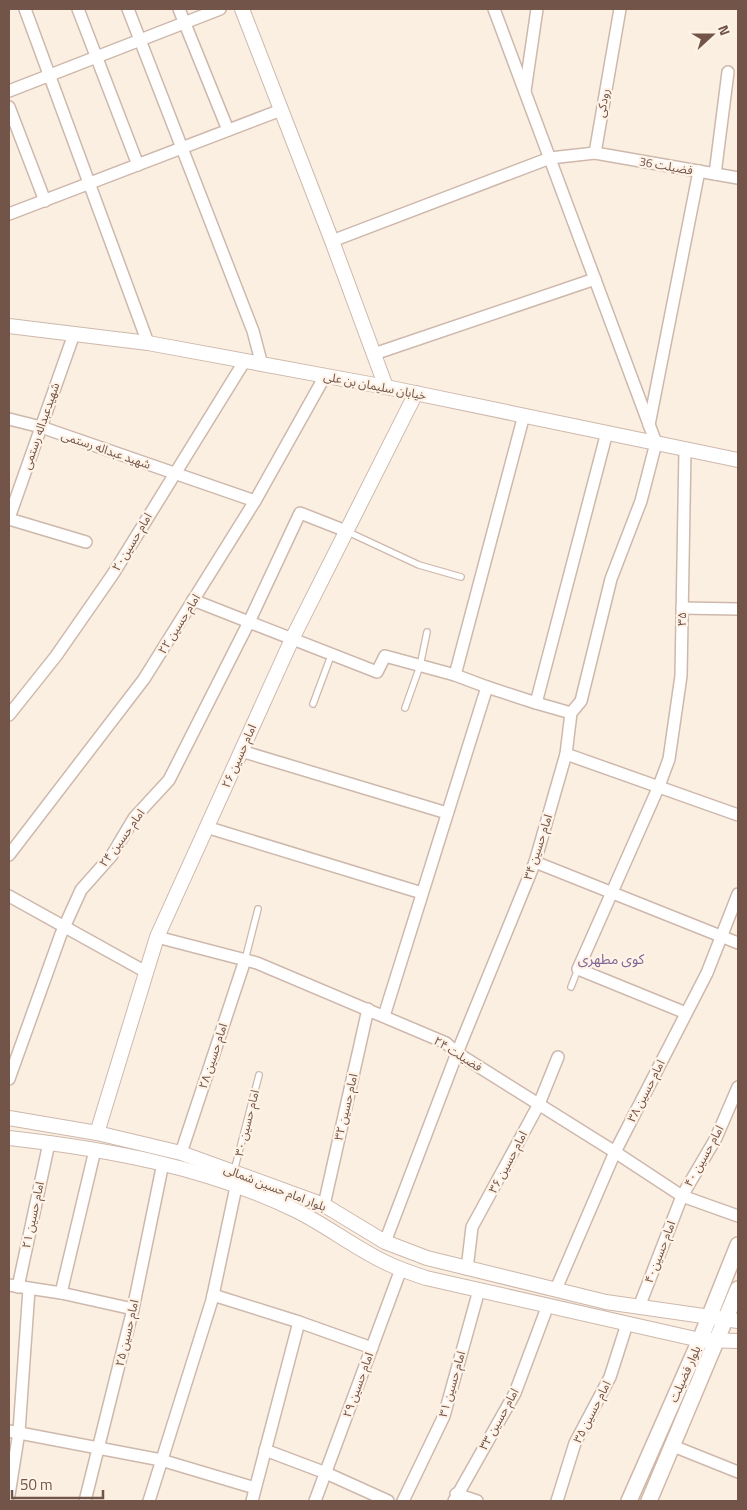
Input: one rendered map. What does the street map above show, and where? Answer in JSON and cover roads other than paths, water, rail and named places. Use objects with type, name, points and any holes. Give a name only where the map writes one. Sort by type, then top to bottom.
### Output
[{"type":"main road","name":"بلوار فضیلت","points":[[629,1501],[700,1340],[738,1245]]},
{"type":"main road","name":"بلوار فضیلت","points":[[650,1501],[717,1341],[732,1320],[738,1289]]},
{"type":"street","points":[[25,9],[148,343]]},
{"type":"street","points":[[78,9],[138,165]]},
{"type":"street","points":[[128,9],[253,331],[262,365]]},
{"type":"street","points":[[179,9],[228,130]]},
{"type":"street","points":[[9,91],[220,9]]},
{"type":"street","points":[[242,9],[332,241],[386,387]]},
{"type":"street","points":[[494,9],[656,443]]},
{"type":"street","points":[[525,92],[537,9]]},
{"type":"street","name":"رودکی","points":[[595,153],[620,9]]},
{"type":"street","points":[[716,174],[728,72]]},
{"type":"street","points":[[9,107],[45,200]]},
{"type":"street","points":[[9,214],[281,110]]},
{"type":"street","points":[[332,241],[550,158],[595,153]]},
{"type":"street","name":"فضیلت 36","points":[[595,153],[738,178]]},
{"type":"street","points":[[649,426],[699,171]]},
{"type":"street","points":[[374,354],[595,279]]},
{"type":"street","name":"خیابان سلیمان بن علی","points":[[9,326],[148,343],[386,387],[738,460]]},
{"type":"street","name":"شهیدعبداله رستمی","points":[[9,519],[74,334]]},
{"type":"street","name":"امام حسین۲۰","points":[[9,715],[56,656],[108,581],[244,362]]},
{"type":"street","name":"امام حسین ۲۲","points":[[9,855],[144,679],[255,501],[325,376]]},
{"type":"street","name":"امام حسین ۲۶","points":[[97,1133],[157,937],[293,637],[416,393]]},
{"type":"street","points":[[455,676],[524,415]]},
{"type":"street","name":"شهید عبداله رستمی","points":[[9,419],[41,427],[255,501]]},
{"type":"street","points":[[536,703],[607,432]]},
{"type":"street","name":"امام حسین ۳۴","points":[[385,1242],[457,1053],[535,862],[566,754],[571,713],[581,701],[611,580],[641,501],[656,443]]},
{"type":"street","name":"۳۵","points":[[578,968],[660,786],[669,759],[681,676],[685,449]]},
{"type":"street","name":"امام حسین ۲۴","points":[[9,1079],[64,928],[81,890],[112,855],[134,818],[169,780],[249,622],[300,513],[346,531]]},
{"type":"street","points":[[9,519],[86,542]]},
{"type":"street","points":[[193,600],[293,637],[377,672],[385,656],[571,713]]},
{"type":"street","points":[[682,608],[738,609]]},
{"type":"street","points":[[384,1016],[487,687]]},
{"type":"street","points":[[241,751],[447,813]]},
{"type":"street","points":[[566,754],[738,815]]},
{"type":"street","points":[[206,827],[422,893]]},
{"type":"street","points":[[535,862],[738,943]]},
{"type":"street","name":"امام حسین ۳۸","points":[[556,1289],[616,1152],[707,973],[738,894]]},
{"type":"street","points":[[9,896],[146,972]]},
{"type":"street","name":"فضیلت ۲۴","points":[[157,937],[245,960],[368,1009],[446,1043],[457,1053],[616,1152],[682,1196],[738,1216]]},
{"type":"street","name":"امام حسین ۲۸","points":[[181,1153],[245,960]]},
{"type":"street","points":[[578,968],[686,1013]]},
{"type":"street","name":"امام حسین ۳۲","points":[[324,1205],[368,1009]]},
{"type":"street","name":"امام حسین ۳۶","points":[[467,1269],[472,1228],[539,1104],[558,1057]]},
{"type":"street","name":"امام حسین ۴۰","points":[[682,1196],[716,1138],[738,1087]]},
{"type":"street","name":"بلوار امام حسین شمالی","points":[[9,1118],[97,1133],[181,1153],[324,1205],[385,1242],[427,1258],[606,1302],[732,1320]]},
{"type":"street","name":"بلوار امام حسین شمالی","points":[[9,1138],[95,1150],[163,1164],[236,1187],[295,1210],[389,1265],[426,1278],[700,1340],[738,1341]]},
{"type":"street","name":"امام حسین ۲۱","points":[[9,1495],[14,1431],[18,1287],[49,1143]]},
{"type":"street","points":[[61,1293],[95,1150]]},
{"type":"street","name":"امام حسین ۲۵","points":[[85,1501],[133,1309],[163,1164]]},
{"type":"street","points":[[149,1501],[213,1295],[236,1187]]},
{"type":"street","name":"امام حسین۴۰","points":[[639,1307],[682,1196]]},
{"type":"street","name":"امام حسین ۲۹","points":[[315,1501],[401,1269]]},
{"type":"street","points":[[520,1299],[526,1282]]},
{"type":"street","points":[[18,1287],[61,1293],[133,1309]]},
{"type":"street","name":"امام حسین ۳۱","points":[[403,1501],[444,1416],[479,1290]]},
{"type":"street","points":[[213,1295],[299,1322],[372,1348]]},
{"type":"street","name":"امام حسین ۳۳","points":[[455,1498],[515,1393],[548,1305]]},
{"type":"street","points":[[252,1501],[299,1322]]},
{"type":"street","name":"امام حسین ۳۵","points":[[557,1501],[575,1443],[610,1377],[627,1324]]},
{"type":"street","points":[[14,1431],[161,1460],[255,1488]]},
{"type":"street","points":[[673,1446],[738,1472]]},
{"type":"street","points":[[265,1450],[326,1473],[388,1501]]},
{"type":"street","points":[[455,1498],[477,1501]]},
{"type":"lane","points":[[346,531],[419,565],[461,577]]},
{"type":"lane","points":[[405,708],[420,666],[427,632]]},
{"type":"lane","points":[[313,704],[332,653]]},
{"type":"lane","points":[[245,960],[258,909]]},
{"type":"lane","points":[[571,987],[578,968]]},
{"type":"lane","name":"امام حسین ۳۰","points":[[234,1171],[259,1075]]},
{"type":"district","name":"کوی مطهری","points":[[611,959]]}]
